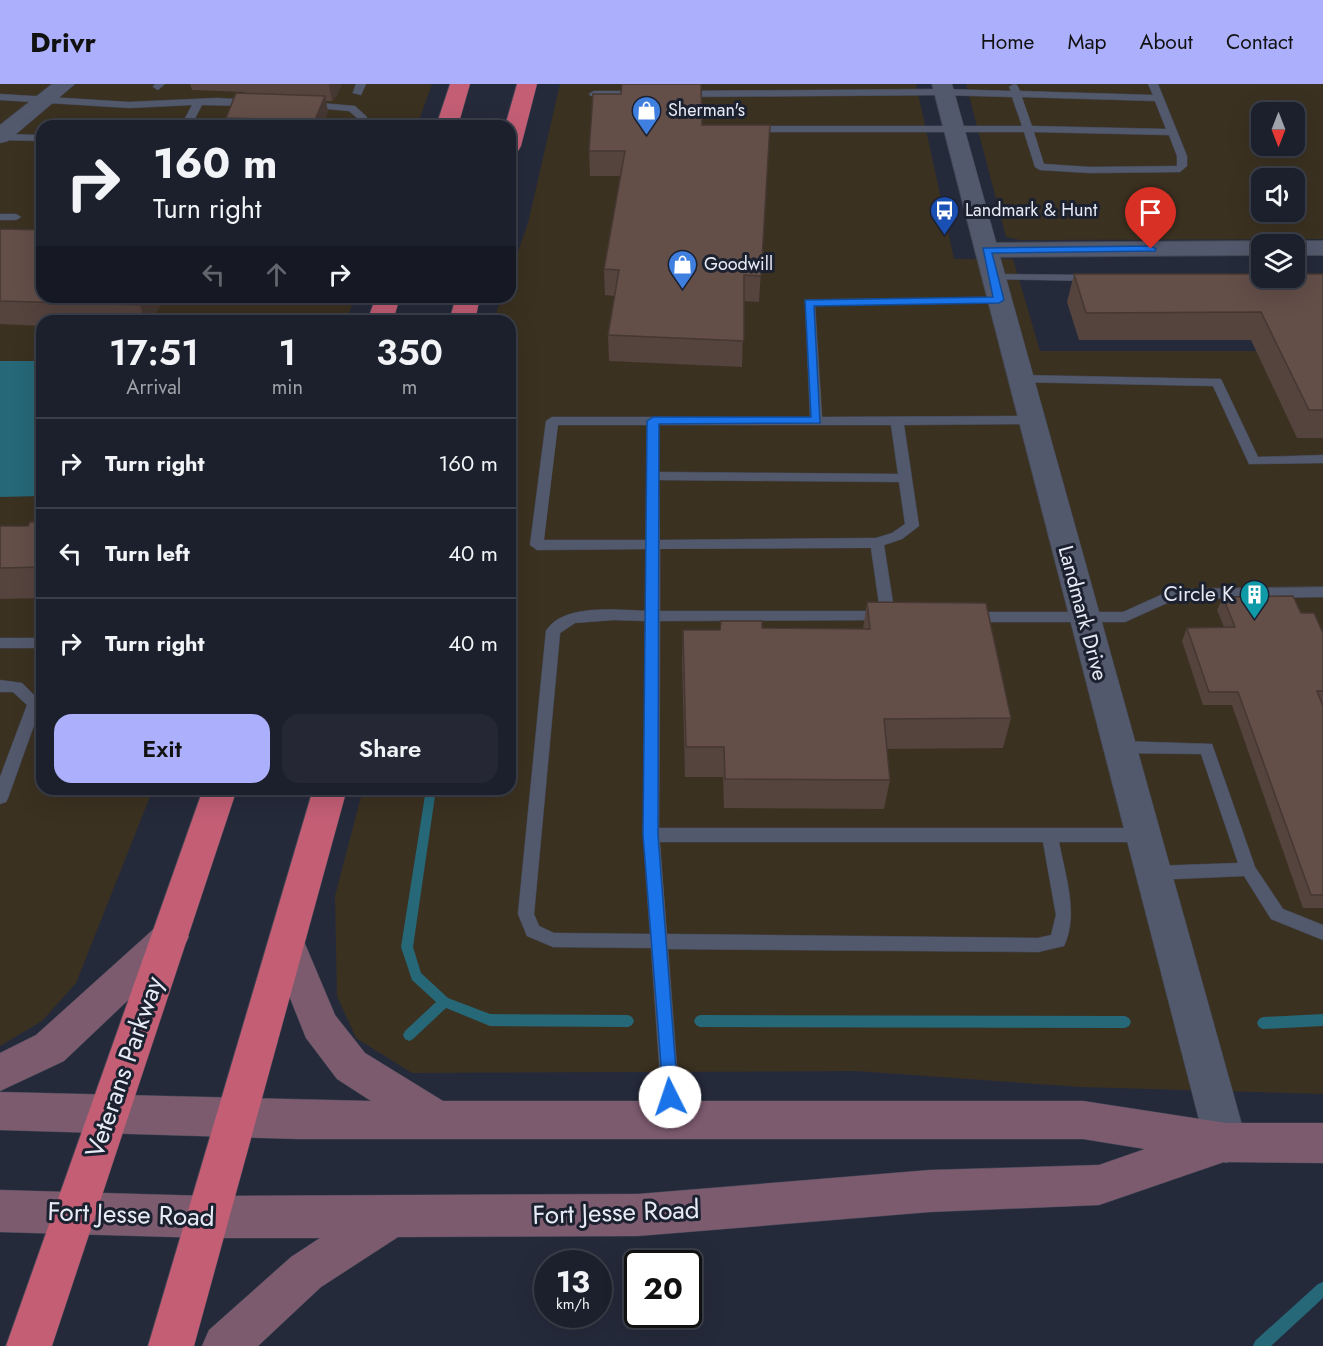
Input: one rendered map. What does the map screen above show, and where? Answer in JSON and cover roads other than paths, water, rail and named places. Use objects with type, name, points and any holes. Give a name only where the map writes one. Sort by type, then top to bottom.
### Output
[{"type":"highway","points":[[449,120],[460,84]]},
{"type":"highway","points":[[516,124],[527,84]]},
{"type":"highway","name":"Veterans Parkway","points":[[29,1346],[218,795]]},
{"type":"highway","points":[[171,1346],[328,795]]},
{"type":"main road","points":[[0,1073],[50,1048],[170,937]]},
{"type":"main road","points":[[287,943],[320,1026],[351,1066],[438,1120]]},
{"type":"main road","name":"Fort Jesse Road","points":[[0,1110],[237,1119],[1083,1120],[1226,1143],[1323,1143]]},
{"type":"main road","name":"Fort Jesse Road","points":[[0,1211],[208,1217],[638,1215],[930,1191],[1100,1185],[1226,1143]]},
{"type":"main road","points":[[225,1346],[306,1272],[393,1216]]},
{"type":"street","points":[[0,136],[65,84]]},
{"type":"street","name":"Landmark Drive","points":[[942,88],[1226,1143]]},
{"type":"street","points":[[1305,248],[1323,248]]},
{"type":"street","points":[[993,276],[1251,249]]},
{"type":"lane","points":[[1014,89],[1040,167],[1049,169],[1179,169],[1182,166],[1182,156],[1153,84]]},
{"type":"lane","points":[[675,94],[942,88],[1014,89],[1158,98]]},
{"type":"lane","points":[[594,94],[652,94]]},
{"type":"lane","points":[[0,97],[129,105],[198,102],[262,103]]},
{"type":"lane","points":[[189,120],[198,102]]},
{"type":"lane","points":[[297,105],[352,108],[362,117],[361,120]]},
{"type":"lane","points":[[742,129],[952,128],[1172,132]]},
{"type":"lane","points":[[0,136],[36,138]]},
{"type":"lane","points":[[0,216],[16,217]]},
{"type":"lane","points":[[816,421],[809,303],[993,276],[1110,278]]},
{"type":"lane","points":[[1020,379],[1217,382],[1254,461],[1323,459]]},
{"type":"lane","points":[[897,422],[912,526],[897,536],[877,543],[537,545],[552,421],[1032,420]]},
{"type":"lane","points":[[653,421],[651,835],[672,1120]]},
{"type":"lane","points":[[653,476],[905,478]]},
{"type":"lane","points":[[877,543],[894,616],[575,617],[560,622],[553,631],[526,914],[533,931],[553,940],[1038,945],[1058,941],[1064,915],[1050,835]]},
{"type":"lane","points":[[958,617],[1125,617],[1174,594],[1323,592]]},
{"type":"lane","points":[[0,643],[36,643]]},
{"type":"lane","points":[[0,686],[17,687],[35,704],[0,798]]},
{"type":"lane","points":[[1119,747],[1207,748],[1248,869],[1277,914],[1323,933]]},
{"type":"lane","points":[[651,835],[1143,835]]},
{"type":"lane","points":[[1153,873],[1248,869]]},
{"type":"water","points":[[0,361],[36,361],[36,496],[0,497]]},
{"type":"waterway","points":[[430,795],[407,947],[416,976],[444,1002]]},
{"type":"waterway","points":[[409,1035],[444,1002]]},
{"type":"waterway","points":[[444,1002],[490,1020],[628,1021]]},
{"type":"waterway","points":[[1263,1023],[1323,1020]]},
{"type":"waterway","points":[[700,1021],[1125,1022]]},
{"type":"waterway","points":[[1260,1346],[1323,1289]]},
{"type":"place","name":"Sherman's","points":[[647,136]]},
{"type":"place","name":"Landmark & Hunt","points":[[944,236]]},
{"type":"place","name":"Goodwill","points":[[683,290]]},
{"type":"place","name":"Circle K","points":[[1255,620]]}]
